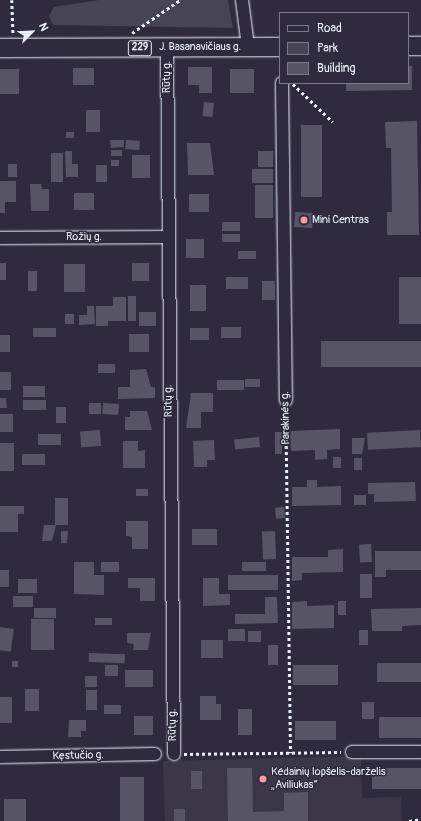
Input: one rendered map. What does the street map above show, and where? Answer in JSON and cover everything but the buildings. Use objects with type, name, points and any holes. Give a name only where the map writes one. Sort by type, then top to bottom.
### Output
[{"type":"main road","points":[[409,46],[421,46]]},
{"type":"main road","name":"J. Basanavičiaus g.","points":[[7,48],[279,47]]},
{"type":"street","points":[[242,0],[248,47]]},
{"type":"street","name":"Rūtų g.","points":[[167,48],[167,237],[174,754]]},
{"type":"street","name":"Parakinės g.","points":[[282,84],[286,400]]},
{"type":"street","name":"Rožių g.","points":[[0,238],[167,237]]},
{"type":"street","points":[[352,752],[421,752]]},
{"type":"street","name":"Kęstučio g.","points":[[0,757],[155,754]]},
{"type":"path","points":[[7,48],[12,0]]},
{"type":"path","points":[[130,35],[180,0]]},
{"type":"path","points":[[294,84],[333,122]]},
{"type":"path","name":"Parakinės g.","points":[[286,400],[291,753]]},
{"type":"path","points":[[174,754],[352,752]]},
{"type":"path","points":[[409,821],[421,819]]},
{"type":"shaded area","name":"Kėdainių lopšelis-darželis „Aviliukas“","points":[[361,756],[362,798],[401,797],[402,821],[165,821],[163,761]]},
{"type":"green space","points":[[99,0],[228,0],[233,28],[53,25],[49,16],[54,7]]},
{"type":"place","name":"Mini Centras","points":[[304,220]]},
{"type":"place","name":"Kėdainių lopšelis-darželis „Aviliukas“","points":[[263,779]]}]
